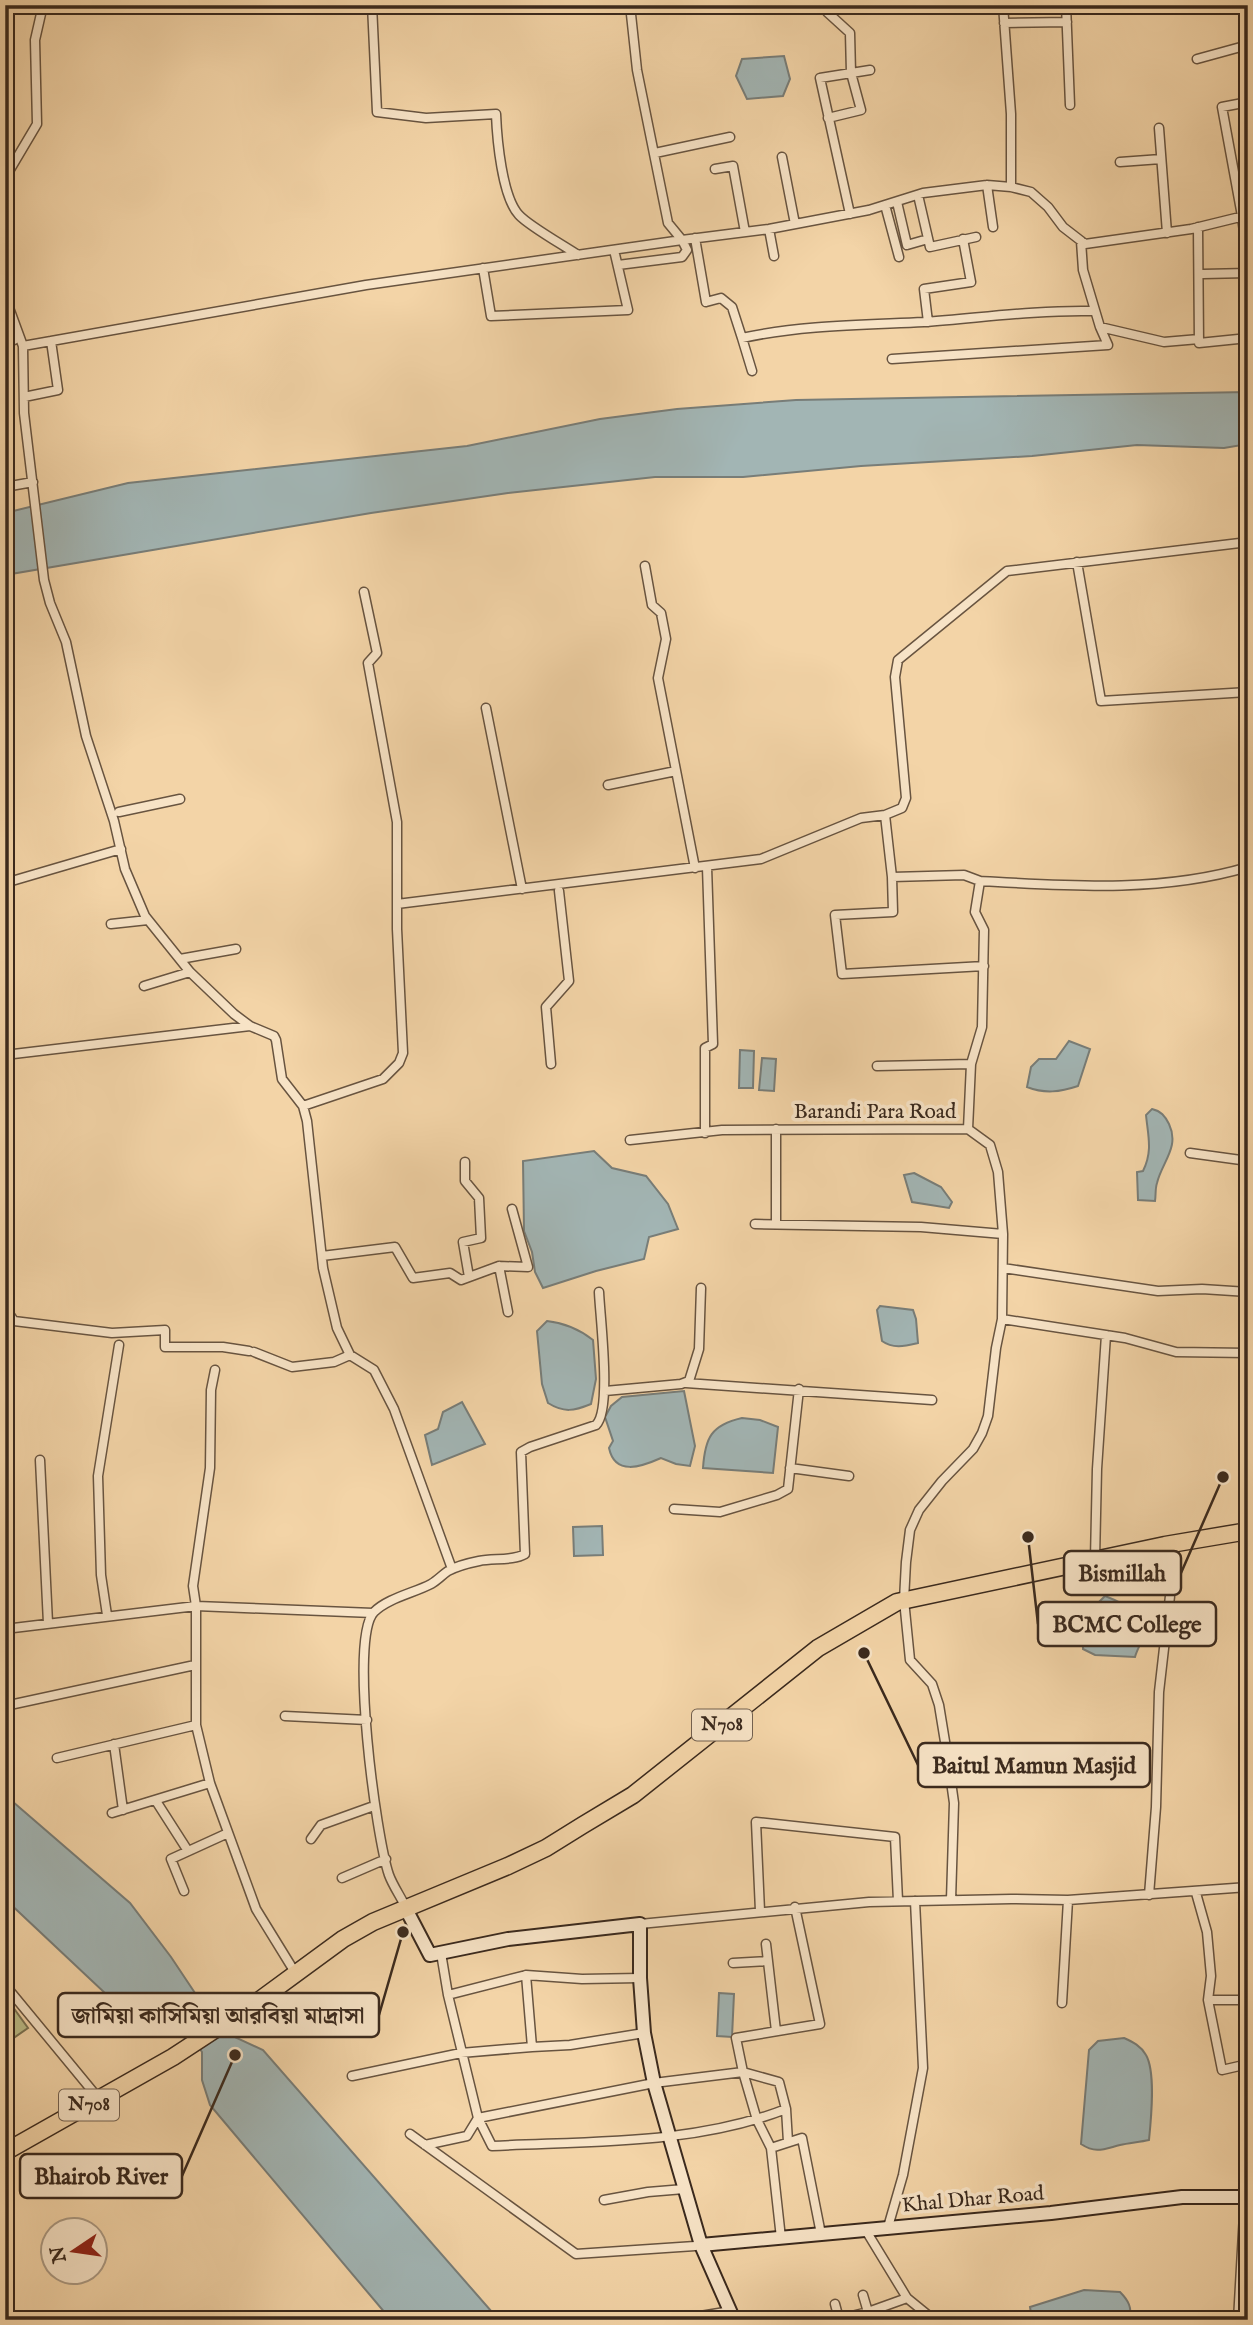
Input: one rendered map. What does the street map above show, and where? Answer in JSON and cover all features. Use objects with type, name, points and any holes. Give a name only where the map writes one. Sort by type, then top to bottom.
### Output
[{"type":"highway","name":"N708","points":[[5,2152],[173,2057],[257,2002],[343,1939],[373,1922],[546,1848],[603,1813],[633,1794],[818,1648],[856,1624],[904,1600],[1248,1529]]},
{"type":"street","points":[[5,178],[37,124],[35,40],[43,5]]},
{"type":"street","points":[[372,5],[377,112],[426,118],[496,114],[498,152],[508,191],[518,214],[578,255]]},
{"type":"street","points":[[618,265],[682,257],[687,250],[668,223],[637,70],[630,5]]},
{"type":"street","points":[[828,118],[861,110],[851,73],[850,33],[827,12],[829,5]]},
{"type":"street","points":[[1003,5],[1011,114],[1011,187]]},
{"type":"street","points":[[1066,5],[1070,104]]},
{"type":"street","points":[[1004,23],[1067,23]]},
{"type":"street","points":[[1198,59],[1248,45]]},
{"type":"street","points":[[850,214],[820,78],[870,70]]},
{"type":"street","points":[[1248,102],[1222,107],[1245,216],[1248,264]]},
{"type":"street","points":[[1159,128],[1167,233]]},
{"type":"street","points":[[655,153],[730,137]]},
{"type":"street","points":[[782,157],[795,224]]},
{"type":"street","points":[[1121,162],[1161,159]]},
{"type":"street","points":[[715,169],[733,166],[745,232]]},
{"type":"street","points":[[987,186],[993,228]]},
{"type":"street","points":[[23,346],[366,285],[769,229],[850,214],[918,195],[987,186],[1011,187],[1031,192],[1048,207],[1063,227],[1085,244],[1167,233],[1245,216]]},
{"type":"street","points":[[918,195],[930,247],[976,237]]},
{"type":"street","points":[[897,202],[906,245],[928,239]]},
{"type":"street","points":[[885,205],[899,257]]},
{"type":"street","points":[[1198,227],[1199,343],[1248,338]]},
{"type":"street","points":[[769,229],[774,256]]},
{"type":"street","points":[[695,239],[706,302],[721,298],[732,307],[752,371]]},
{"type":"street","points":[[928,321],[924,289],[971,282],[963,239]]},
{"type":"street","points":[[892,359],[1108,345],[1083,270],[1081,241]]},
{"type":"street","points":[[483,268],[491,316],[628,310],[614,250]]},
{"type":"street","points":[[1203,274],[1248,273]]},
{"type":"street","points":[[5,297],[23,346],[24,397],[44,580],[66,642],[86,736],[114,821],[125,869],[148,920],[190,972],[234,1014],[250,1026],[275,1038],[282,1079],[303,1106],[311,1152],[322,1256],[337,1328],[349,1355],[374,1370],[394,1409],[452,1569]]},
{"type":"street","points":[[742,338],[781,329],[1091,311]]},
{"type":"street","points":[[1100,327],[1164,342],[1199,339]]},
{"type":"street","points":[[24,397],[58,390],[51,341]]},
{"type":"street","points":[[5,487],[33,482]]},
{"type":"street","points":[[397,904],[761,859],[861,818],[885,815],[902,808],[906,798],[895,677],[898,660],[1007,570],[1248,542]]},
{"type":"street","points":[[1076,562],[1101,701],[1248,692]]},
{"type":"street","points":[[645,566],[652,605],[661,613],[665,627],[666,647],[658,678],[695,868]]},
{"type":"street","points":[[303,1106],[379,1082],[401,1058],[397,822],[369,663],[377,653],[365,592]]},
{"type":"street","points":[[486,708],[522,889]]},
{"type":"street","points":[[608,785],[676,771]]},
{"type":"street","points":[[119,812],[180,799]]},
{"type":"street","points":[[885,815],[892,877],[892,912],[835,915],[842,974],[984,966]]},
{"type":"street","points":[[5,883],[121,849]]},
{"type":"street","points":[[705,1133],[705,1048],[713,1044],[707,867]]},
{"type":"street","points":[[892,877],[964,875],[980,881],[1054,886],[1165,884],[1248,867]]},
{"type":"street","points":[[968,1129],[971,1065],[982,1027],[984,930],[975,912],[980,881]]},
{"type":"street","points":[[551,1064],[546,1007],[569,981],[559,891]]},
{"type":"street","points":[[111,924],[148,920]]},
{"type":"street","points":[[180,959],[236,949]]},
{"type":"street","points":[[144,986],[190,972]]},
{"type":"street","points":[[5,1055],[250,1026]]},
{"type":"street","points":[[877,1066],[971,1065]]},
{"type":"street","points":[[775,1129],[776,1223]]},
{"type":"street","name":"Barandi Para Road","points":[[630,1140],[722,1130],[968,1129],[990,1145],[998,1172],[1003,1268],[1002,1320],[988,1416],[973,1449],[919,1510],[910,1530],[904,1600],[909,1660],[932,1684],[939,1705],[948,1760],[954,1803],[951,1900]]},
{"type":"street","points":[[1190,1153],[1248,1161]]},
{"type":"street","points":[[465,1162],[465,1181],[479,1198],[481,1238],[463,1242],[469,1277]]},
{"type":"street","points":[[322,1256],[396,1247],[413,1278],[450,1273],[461,1280],[499,1266],[528,1267],[512,1209]]},
{"type":"street","points":[[755,1224],[959,1229],[1003,1234]]},
{"type":"street","points":[[499,1266],[508,1312]]},
{"type":"street","points":[[1003,1268],[1158,1292],[1202,1289],[1248,1292]]},
{"type":"street","points":[[686,1383],[690,1379],[699,1349],[701,1287]]},
{"type":"street","points":[[599,1292],[605,1391],[599,1424],[521,1452],[526,1554],[480,1561],[452,1569],[435,1582],[383,1605],[373,1613],[366,1629],[364,1671],[374,1800],[389,1875],[428,1954],[508,1939],[795,1907],[898,1901],[1068,1900],[1196,1893],[1248,1887]]},
{"type":"street","points":[[6,1309],[14,1321],[112,1333],[165,1330],[165,1347],[223,1347],[251,1352],[292,1367],[334,1362],[349,1355]]},
{"type":"street","points":[[1002,1320],[1125,1338],[1176,1352],[1248,1353]]},
{"type":"street","points":[[1095,1559],[1097,1469],[1106,1335]]},
{"type":"street","points":[[107,1615],[101,1575],[98,1476],[119,1345]]},
{"type":"street","points":[[215,1370],[211,1390],[210,1468],[193,1586],[196,1606],[196,1725],[210,1783],[256,1909],[296,1974]]},
{"type":"street","points":[[605,1391],[686,1383],[932,1400]]},
{"type":"street","points":[[674,1509],[720,1512],[777,1495],[788,1489],[799,1389]]},
{"type":"street","points":[[40,1460],[48,1623]]},
{"type":"street","points":[[790,1468],[849,1476]]},
{"type":"street","points":[[1149,1895],[1156,1807],[1159,1692],[1170,1596],[1165,1545]]},
{"type":"street","points":[[5,1629],[196,1606],[373,1613]]},
{"type":"street","points":[[5,1706],[195,1665]]},
{"type":"street","points":[[285,1716],[367,1720]]},
{"type":"street","points":[[57,1758],[196,1725]]},
{"type":"street","points":[[114,1744],[123,1810]]},
{"type":"street","points":[[112,1813],[210,1783]]},
{"type":"street","points":[[156,1801],[188,1851]]},
{"type":"street","points":[[312,1839],[321,1825],[371,1807]]},
{"type":"street","points":[[760,1911],[756,1822],[895,1837],[898,1901]]},
{"type":"street","points":[[184,1891],[171,1859],[228,1833]]},
{"type":"street","points":[[342,1878],[386,1859]]},
{"type":"street","points":[[1196,1893],[1208,1932],[1211,1965],[1208,2000],[1222,2070],[1248,2064]]},
{"type":"street","points":[[1062,2003],[1068,1900]]},
{"type":"street","points":[[888,2227],[904,2175],[923,2068],[915,1901]]},
{"type":"street","points":[[781,2238],[771,2148],[757,2120],[736,2038],[820,2024],[795,1907]]},
{"type":"street","points":[[640,1924],[640,1978],[653,2084],[698,2246],[732,2316],[676,2320]]},
{"type":"street","points":[[766,1944],[776,2031]]},
{"type":"street","points":[[441,1953],[461,2053],[478,2118],[492,2146],[669,2136],[757,2120],[786,2109]]},
{"type":"street","points":[[733,1964],[768,1961]]},
{"type":"street","points":[[448,1995],[526,1975],[582,1979],[640,1978]]},
{"type":"street","points":[[526,1975],[532,2047]]},
{"type":"street","points":[[5,1985],[99,2099]]},
{"type":"street","points":[[1208,2000],[1248,2000]]},
{"type":"street","points":[[352,2076],[461,2053],[570,2045],[645,2033]]},
{"type":"street","points":[[425,2145],[467,2136],[478,2118],[653,2084],[743,2072],[779,2082],[786,2109],[788,2142]]},
{"type":"street","points":[[410,2134],[576,2254],[698,2246]]},
{"type":"street","points":[[771,2148],[803,2138],[821,2234]]},
{"type":"street","points":[[604,2200],[684,2189]]},
{"type":"street","points":[[1238,2320],[1246,2196]]},
{"type":"street","name":"Khal Dhar Road","points":[[698,2246],[1051,2213],[1182,2197],[1246,2196]]},
{"type":"street","points":[[865,2229],[907,2298],[934,2320]]},
{"type":"street","points":[[863,2295],[868,2316]]},
{"type":"street","points":[[835,2304],[839,2319],[868,2316],[907,2298]]},
{"type":"green space","points":[[5,1996],[28,2028],[5,2044]]},
{"type":"shaded area","points":[[784,56],[790,79],[783,96],[747,99],[736,76],[742,59]]},
{"type":"shaded area","points":[[1248,392],[1248,444],[1224,448],[1137,445],[1032,456],[861,466],[743,477],[655,477],[508,493],[371,513],[5,575],[5,513],[128,483],[467,446],[600,419],[677,409],[796,400]]},
{"type":"shaded area","points":[[1069,1041],[1090,1049],[1078,1086],[1052,1091],[1027,1087],[1031,1067],[1039,1059],[1056,1059]]},
{"type":"shaded area","points":[[740,1050],[754,1051],[753,1088],[739,1088]]},
{"type":"shaded area","points":[[762,1058],[776,1059],[774,1091],[759,1090]]},
{"type":"shaded area","points":[[1152,1109],[1162,1114],[1169,1124],[1172,1132],[1171,1147],[1159,1175],[1155,1201],[1138,1200],[1137,1172],[1143,1171],[1148,1157],[1146,1115]]},
{"type":"shaded area","points":[[594,1151],[612,1168],[646,1176],[668,1204],[678,1229],[649,1237],[644,1259],[543,1288],[535,1272],[532,1252],[524,1231],[523,1161]]},
{"type":"shaded area","points":[[914,1173],[941,1187],[952,1202],[949,1208],[912,1202],[904,1175]]},
{"type":"shaded area","points":[[880,1306],[913,1310],[918,1343],[895,1346],[882,1341],[877,1310]]},
{"type":"shaded area","points":[[547,1321],[571,1327],[593,1340],[596,1379],[591,1404],[569,1410],[548,1403],[542,1384],[537,1331]]},
{"type":"shaded area","points":[[684,1391],[695,1446],[690,1466],[661,1458],[630,1467],[617,1463],[609,1448],[613,1441],[605,1417],[611,1406],[622,1397]]},
{"type":"shaded area","points":[[462,1402],[485,1444],[432,1465],[425,1435],[438,1429],[443,1412]]},
{"type":"shaded area","points":[[742,1418],[760,1420],[778,1427],[773,1473],[703,1468],[712,1434],[723,1425]]},
{"type":"shaded area","points":[[602,1526],[603,1555],[574,1556],[573,1527]]},
{"type":"shaded area","points":[[1105,1596],[1136,1613],[1143,1625],[1144,1634],[1135,1657],[1095,1655],[1083,1649],[1082,1608],[1096,1605]]},
{"type":"shaded area","points":[[5,1795],[130,1903],[207,2011],[228,2034],[263,2050],[499,2320],[391,2320],[210,2105],[202,2080],[202,2052],[195,2042],[156,2026],[107,1995],[5,1899]]},
{"type":"shaded area","points":[[719,1993],[734,1994],[732,2037],[717,2036]]},
{"type":"shaded area","points":[[1124,2038],[1142,2049],[1149,2063],[1152,2096],[1149,2140],[1105,2149],[1091,2149],[1081,2144],[1089,2050],[1098,2041]]},
{"type":"shaded area","points":[[1084,2290],[1120,2292],[1129,2304],[1129,2320],[1032,2320],[1030,2307]]},
{"type":"place","name":"Bismillah","points":[[1223,1477]]},
{"type":"place","name":"BCMC College","points":[[1028,1537]]},
{"type":"place","name":"Baitul Mamun Masjid","points":[[864,1653]]},
{"type":"place","name":"জামিয়া কাসিমিয়া আরবিয়া মাদ্রাসা","points":[[403,1932]]},
{"type":"place","name":"Bhairob River","points":[[235,2055]]}]
